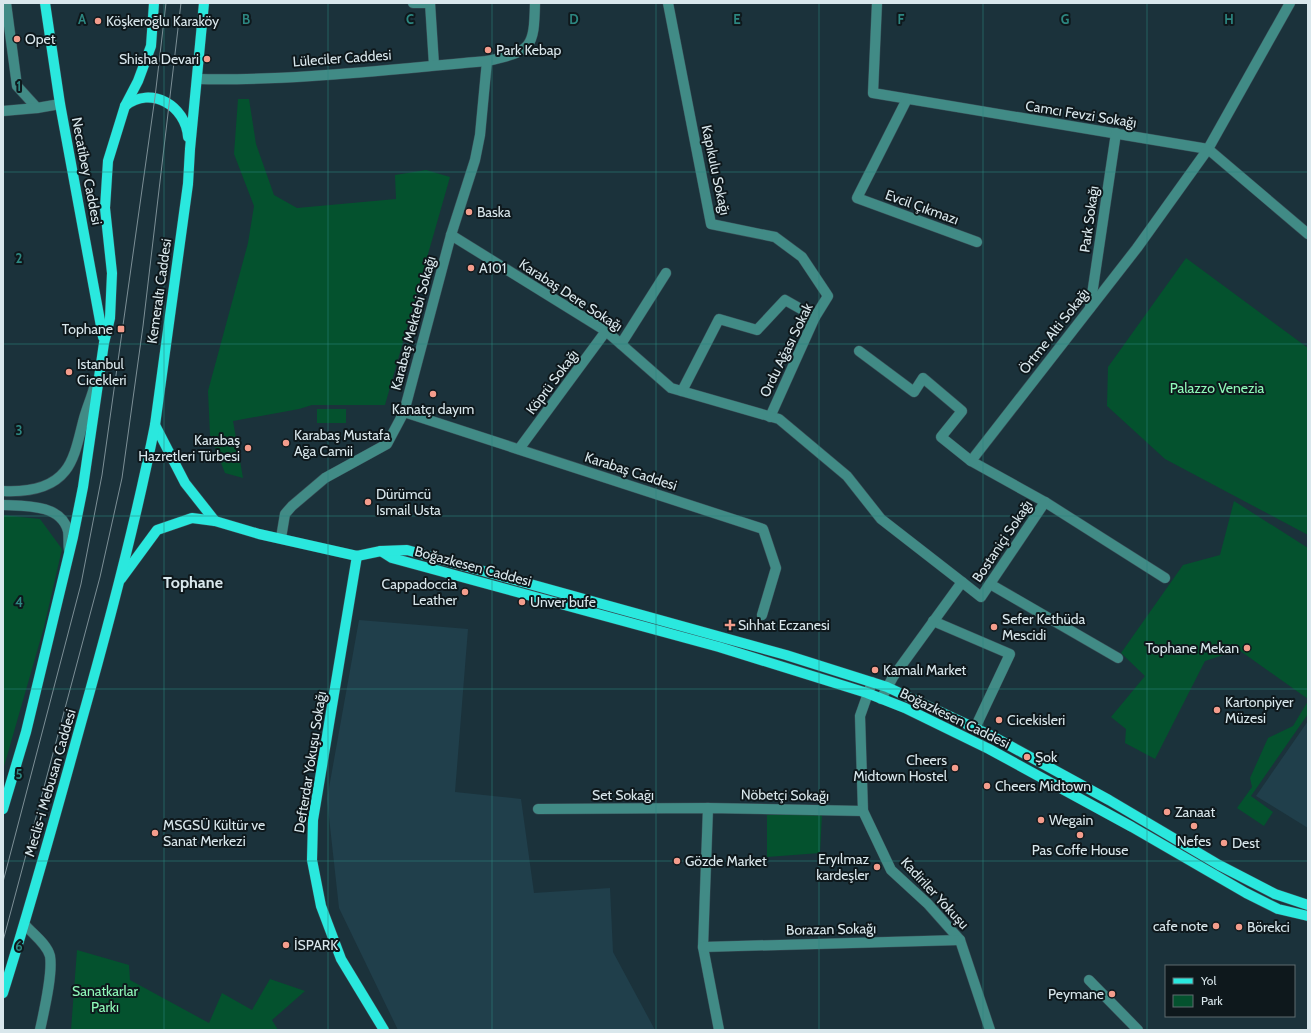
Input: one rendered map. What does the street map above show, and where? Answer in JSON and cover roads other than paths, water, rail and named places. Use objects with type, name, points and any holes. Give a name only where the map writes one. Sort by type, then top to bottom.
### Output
[{"type":"main road","name":"Necatibey Caddesi","points":[[45,3],[60,104],[104,343]]},
{"type":"main road","points":[[3,809],[26,732],[69,555],[83,487],[104,343],[110,318],[112,273],[105,208],[109,151],[125,106],[138,81],[151,46],[154,3]]},
{"type":"main road","name":"Kemeraltı Caddesi","points":[[121,579],[155,424],[188,184],[204,3]]},
{"type":"main road","points":[[125,106],[140,99],[155,97],[170,104],[184,119],[188,129],[190,149]]},
{"type":"main road","points":[[155,424],[185,483],[215,521]]},
{"type":"main road","name":"Boğazkesen Caddesi","points":[[121,579],[157,530],[192,518],[215,521],[259,534],[357,556],[381,551],[407,550],[786,655],[887,687],[975,728],[1109,800],[1218,865],[1275,894],[1308,905]]},
{"type":"main road","name":"Boğazkesen Caddesi","points":[[381,551],[392,558],[719,647],[881,698],[989,749],[1132,827],[1246,893],[1278,909],[1308,916]]},
{"type":"main road","name":"Defterdar Yokuşu Sokağı","points":[[357,556],[313,820],[312,860],[321,906],[341,959],[384,1030]]},
{"type":"main road","name":"Meclis-i Mebusan Caddesi","points":[[3,993],[25,925],[121,579]]},
{"type":"street","points":[[6,3],[17,86],[37,108]]},
{"type":"street","points":[[413,3],[430,3],[434,65]]},
{"type":"street","name":"Lüleciler Caddesi","points":[[198,79],[230,80],[487,61],[525,50],[532,40],[535,28],[535,3]]},
{"type":"street","name":"Kapıkulu Sokağı","points":[[668,3],[711,224],[775,237],[802,257],[828,296]]},
{"type":"street","name":"Camcı Fevzi Sokağı","points":[[878,3],[873,93],[1208,149]]},
{"type":"street","points":[[1290,3],[1208,149],[1308,234]]},
{"type":"street","name":"Karabaş Mektebi Sokağı","points":[[281,538],[286,514],[292,506],[324,478],[387,444],[404,412],[451,235],[475,160],[480,135],[487,61]]},
{"type":"street","name":"Evcil Çıkmazı","points":[[907,99],[858,198],[977,242]]},
{"type":"street","points":[[3,111],[60,104]]},
{"type":"street","name":"Park Sokağı","points":[[1090,309],[1116,134]]},
{"type":"street","name":"Örtme Alti Sokağı","points":[[971,461],[1137,248],[1208,149]]},
{"type":"street","name":"Karabaş Dere Sokağı","points":[[451,235],[606,331],[671,388],[779,419],[847,476],[881,519],[962,582]]},
{"type":"street","points":[[621,344],[666,273]]},
{"type":"street","name":"Ordu Ağası Sokak","points":[[770,417],[815,318],[828,296]]},
{"type":"street","points":[[682,392],[719,319],[757,330],[785,300],[815,318]]},
{"type":"street","name":"Köprü Sokağı","points":[[519,449],[606,331]]},
{"type":"street","points":[[3,491],[17,492],[40,488],[52,482],[65,471],[76,449],[94,388],[104,343]]},
{"type":"street","points":[[858,351],[914,392],[923,378],[962,411],[941,437],[971,461],[1045,502],[1165,578]]},
{"type":"street","name":"Karabaş Caddesi","points":[[404,412],[763,529],[776,568],[762,615]]},
{"type":"street","name":"Bostaniçi Sokağı","points":[[881,698],[893,677],[962,582],[981,597],[1045,502]]},
{"type":"street","points":[[3,505],[43,508],[53,513],[59,518],[68,531],[69,555]]},
{"type":"street","points":[[990,584],[1118,658]]},
{"type":"street","points":[[933,622],[1010,654],[975,728]]},
{"type":"street","name":"Kadiriler Yokuşu","points":[[872,682],[860,716],[863,811],[891,870],[928,904],[960,940],[990,1030]]},
{"type":"street","points":[[708,808],[703,947],[719,1030]]},
{"type":"street","name":"Nöbetçi Sokağı","points":[[708,808],[863,811]]},
{"type":"street","name":"Set Sokağı","points":[[538,809],[708,808]]},
{"type":"street","points":[[25,925],[46,948],[50,956],[50,972],[40,1030]]},
{"type":"street","name":"Borazan Sokağı","points":[[703,947],[960,940]]},
{"type":"street","points":[[1089,980],[1138,1030]]},
{"type":"tram line","points":[[3,882],[81,584],[102,475],[155,97],[166,3]]},
{"type":"tram line","points":[[3,941],[100,577],[122,478],[143,326],[181,3]]},
{"type":"place","name":"Köşkeroğlu Karaköy","points":[[98,21]]},
{"type":"place","name":"Opet","points":[[17,39]]},
{"type":"place","name":"Park Kebap","points":[[488,50]]},
{"type":"place","name":"Shisha Devari","points":[[207,59]]},
{"type":"place","name":"Baska","points":[[469,212]]},
{"type":"place","name":"A101","points":[[471,268]]},
{"type":"place","name":"Tophane","points":[[121,329]]},
{"type":"place","name":"Istanbul Cicekleri","points":[[69,372]]},
{"type":"place","name":"Kanatçı dayım","points":[[433,394]]},
{"type":"place","name":"Karabaş Mustafa Ağa Camii","points":[[286,443]]},
{"type":"place","name":"Karabaş Hazretleri Türbesi","points":[[248,448]]},
{"type":"place","name":"Dürümcü Ismail Usta","points":[[368,502]]},
{"type":"place","name":"Cappadoccia Leather","points":[[465,592]]},
{"type":"place","name":"Unver bufe","points":[[522,602]]},
{"type":"place","name":"Sıhhat Eczanesi","points":[[730,625]]},
{"type":"place","name":"Sefer Kethüda Mescidi","points":[[994,627]]},
{"type":"place","name":"Tophane Mekan","points":[[1247,648]]},
{"type":"place","name":"Kamalı Market","points":[[875,670]]},
{"type":"place","name":"Kartonpiyer Müzesi","points":[[1217,710]]},
{"type":"place","name":"Cicekisleri","points":[[999,720]]},
{"type":"place","name":"Şok","points":[[1027,757]]},
{"type":"place","name":"Cheers Midtown Hostel","points":[[955,768]]},
{"type":"place","name":"Cheers Midtown","points":[[987,786]]},
{"type":"place","name":"Zanaat","points":[[1167,812]]},
{"type":"place","name":"Wegain","points":[[1041,820]]},
{"type":"place","name":"Nefes","points":[[1194,826]]},
{"type":"place","name":"MSGSÜ Kültür ve Sanat Merkezi","points":[[155,833]]},
{"type":"place","name":"Pas Coffe House","points":[[1080,835]]},
{"type":"place","name":"Dest","points":[[1224,843]]},
{"type":"place","name":"Gözde Market","points":[[677,861]]},
{"type":"place","name":"Eryılmaz kardeşler","points":[[877,867]]},
{"type":"place","name":"cafe note","points":[[1216,926]]},
{"type":"place","name":"Börekci","points":[[1239,927]]},
{"type":"place","name":"İSPARK","points":[[286,945]]},
{"type":"place","name":"Peymane","points":[[1112,994]]},
{"type":"district","name":"Tophane","points":[[193,582]]},
{"type":"park label","name":"Palazzo Venezia","points":[[1217,388]]},
{"type":"park label","name":"Sanatkarlar Parkı","points":[[105,1000]]}]
